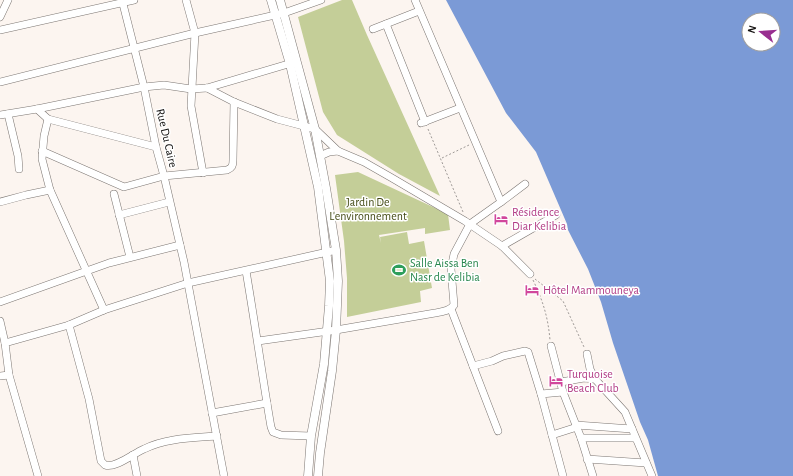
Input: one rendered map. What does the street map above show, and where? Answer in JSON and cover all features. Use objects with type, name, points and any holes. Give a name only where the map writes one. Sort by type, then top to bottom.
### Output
[{"type":"main road","points":[[271,0],[279,13],[315,129],[336,250],[338,281],[336,330],[332,377],[320,452],[318,476]]},
{"type":"main road","points":[[279,13],[280,0]]},
{"type":"main road","points":[[294,63],[318,187],[330,281],[327,331],[312,436],[308,476]]},
{"type":"street","points":[[0,17],[8,0]]},
{"type":"street","points":[[0,30],[134,0]]},
{"type":"street","points":[[186,0],[195,33],[191,106],[203,173]]},
{"type":"street","points":[[0,82],[279,13],[321,0]]},
{"type":"street","points":[[415,0],[418,11],[501,202]]},
{"type":"street","name":"Rue Du Caire","points":[[122,2],[144,87],[156,147],[180,244],[224,476]]},
{"type":"street","points":[[372,29],[418,11]]},
{"type":"street","points":[[386,24],[423,123],[460,108]]},
{"type":"street","points":[[0,114],[37,109],[144,87],[164,86],[191,89],[207,88],[294,63]]},
{"type":"street","points":[[207,88],[234,102],[277,119],[315,129],[338,151],[364,162],[468,222],[502,246],[530,274]]},
{"type":"street","points":[[42,151],[124,187],[164,176],[231,169],[233,166],[234,102]]},
{"type":"street","points":[[37,109],[48,119],[156,147]]},
{"type":"street","points":[[8,114],[18,156],[19,169]]},
{"type":"street","points":[[48,119],[44,136],[42,159],[50,190],[104,310]]},
{"type":"street","points":[[320,156],[329,152],[338,151]]},
{"type":"street","points":[[258,341],[336,330],[451,309],[454,305],[451,269],[452,261],[468,222],[501,202],[525,184]]},
{"type":"street","points":[[0,202],[50,190]]},
{"type":"street","points":[[114,194],[130,257]]},
{"type":"street","points":[[119,215],[169,202]]},
{"type":"street","points":[[502,246],[556,215]]},
{"type":"street","points":[[0,302],[130,257],[180,244]]},
{"type":"street","points":[[5,343],[69,325],[104,310],[188,282],[246,271],[336,250]]},
{"type":"street","points":[[246,271],[271,427],[273,432],[281,435],[312,436]]},
{"type":"street","points":[[451,309],[498,431]]},
{"type":"street","points":[[0,324],[5,343],[9,375],[38,476]]},
{"type":"street","points":[[69,325],[89,399],[101,461],[105,465],[111,466],[155,444],[168,441],[217,436]]},
{"type":"street","points":[[551,346],[563,392],[581,438],[592,476]]},
{"type":"street","points":[[473,366],[492,361],[503,356],[525,351],[528,352],[563,476]]},
{"type":"street","points":[[587,354],[590,369],[595,378],[625,412],[652,476]]},
{"type":"street","points":[[0,376],[9,375]]},
{"type":"street","points":[[561,382],[584,378],[595,378]]},
{"type":"street","points":[[541,394],[563,392]]},
{"type":"street","points":[[212,413],[267,403]]},
{"type":"street","points":[[552,435],[576,426],[632,429]]},
{"type":"street","points":[[581,438],[635,438]]},
{"type":"street","points":[[133,454],[138,476]]},
{"type":"street","points":[[587,459],[646,464]]},
{"type":"path","points":[[423,123],[441,159],[468,222]]},
{"type":"path","points":[[441,159],[475,142]]},
{"type":"path","points":[[530,274],[540,294],[548,319],[551,346]]},
{"type":"path","points":[[530,274],[562,301],[587,354]]},
{"type":"green space","points":[[342,0],[352,0],[440,196],[399,174],[337,135],[323,112],[298,17]]},
{"type":"green space","name":"Jardin De L'environnement","points":[[358,172],[448,214],[450,230],[425,234],[425,228],[379,235],[381,243],[380,237],[407,232],[409,244],[424,241],[432,288],[420,291],[421,302],[347,317],[347,278],[344,241],[335,175]]},
{"type":"water","points":[[446,0],[793,0],[793,476],[658,476],[648,440],[640,422],[613,343],[601,302],[588,269],[568,230],[567,224],[536,152],[506,113]]},
{"type":"place","name":"Résidence Diar Kelibia","points":[[501,219]]},
{"type":"place","name":"Salle Aissa Ben Nasr de Kelibia","points":[[399,270]]},
{"type":"place","name":"Hôtel Mammouneya","points":[[532,290]]},
{"type":"place","name":"Turquoise Beach Club","points":[[556,381]]}]
